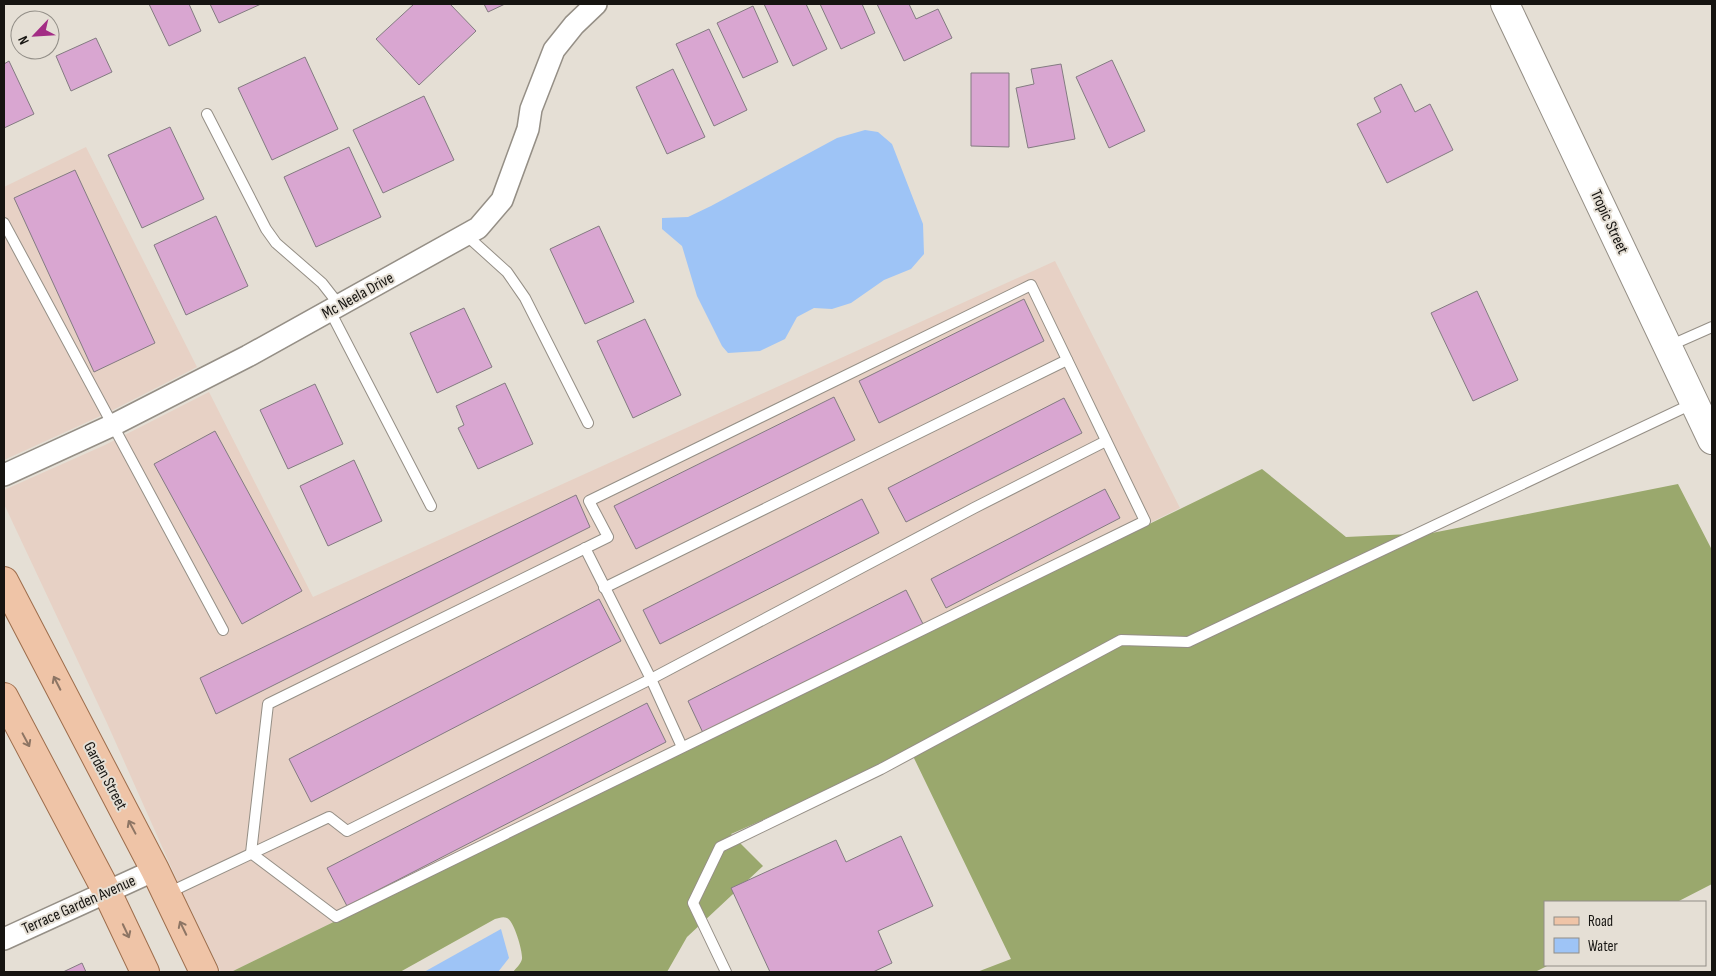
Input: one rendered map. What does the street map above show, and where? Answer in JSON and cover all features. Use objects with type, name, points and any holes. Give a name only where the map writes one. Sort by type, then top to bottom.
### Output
[{"type":"main road","name":"Garden Street","points":[[4,581],[160,882],[204,972]]},
{"type":"main road","points":[[4,697],[107,892],[145,972]]},
{"type":"street","name":"Mc Neela Drive","points":[[4,475],[113,425],[248,356],[478,228],[502,200],[528,129],[531,109],[554,50],[574,25],[596,4]]},
{"type":"street","name":"Tropic Street","points":[[1505,4],[1712,440]]},
{"type":"street","name":"Terrace Garden Avenue","points":[[4,939],[107,892],[160,882]]},
{"type":"lane","points":[[207,114],[271,236],[276,243],[322,283],[431,506]]},
{"type":"lane","points":[[4,223],[223,630]]},
{"type":"lane","points":[[466,235],[507,272],[525,298],[588,423]]},
{"type":"lane","points":[[1031,285],[1145,521],[336,917],[251,854],[268,704],[608,537],[589,501],[1031,285]]},
{"type":"lane","points":[[1668,347],[1712,327]]},
{"type":"lane","points":[[604,588],[1067,360]]},
{"type":"lane","points":[[726,972],[693,903],[720,847],[881,769],[1121,640],[1188,642],[1694,402]]},
{"type":"lane","points":[[160,882],[251,854],[329,817],[346,830],[651,679],[974,508],[1106,441]]},
{"type":"lane","points":[[585,548],[651,679],[682,747]]},
{"type":"shaded area","points":[[86,147],[197,367],[107,413],[4,460],[4,187]]},
{"type":"shaded area","points":[[1055,261],[1180,508],[231,972],[221,972],[4,504],[4,490],[105,445],[209,392],[313,597]]},
{"type":"green space","points":[[1262,469],[1346,537],[1432,533],[1678,484],[1712,550],[1712,884],[1679,901],[1544,901],[1544,966],[1547,966],[1535,972],[977,972],[1011,959],[912,754],[731,834],[763,866],[687,937],[667,972],[513,972],[522,959],[521,950],[510,920],[501,917],[400,972],[231,972]]},
{"type":"water","points":[[865,130],[878,132],[892,144],[923,224],[924,254],[911,269],[884,280],[851,303],[832,309],[814,308],[797,317],[785,339],[760,351],[728,353],[722,346],[697,296],[682,246],[662,229],[662,218],[688,217],[837,138]]},
{"type":"water","points":[[501,929],[509,958],[498,972],[424,972]]},
{"type":"building","points":[[149,4],[189,4],[201,31],[169,46]]},
{"type":"building","points":[[210,4],[261,4],[219,23]]},
{"type":"building","points":[[414,4],[450,4],[476,31],[419,85],[376,39]]},
{"type":"building","points":[[484,4],[505,4],[488,12]]},
{"type":"building","points":[[764,4],[806,4],[827,49],[793,66]]},
{"type":"building","points":[[820,4],[862,4],[875,33],[841,49]]},
{"type":"building","points":[[877,4],[909,4],[916,19],[938,9],[952,38],[904,61]]},
{"type":"building","points":[[753,6],[778,62],[743,78],[717,23]]},
{"type":"building","points":[[709,29],[747,110],[714,126],[676,44]]},
{"type":"building","points":[[96,38],[112,72],[71,91],[58,60],[60,60],[60,54]]},
{"type":"building","points":[[305,57],[338,129],[272,160],[238,88]]},
{"type":"building","points":[[1112,60],[1145,131],[1109,148],[1076,77]]},
{"type":"building","points":[[9,61],[34,114],[4,128],[4,64]]},
{"type":"building","points":[[1061,64],[1075,139],[1028,148],[1016,88],[1034,84],[1031,69]]},
{"type":"building","points":[[673,69],[705,137],[667,154],[636,87]]},
{"type":"building","points":[[971,73],[1009,73],[1009,147],[971,146]]},
{"type":"building","points":[[1401,84],[1415,112],[1430,104],[1453,150],[1387,183],[1357,124],[1381,112],[1374,98]]},
{"type":"building","points":[[424,96],[454,160],[383,193],[353,130]]},
{"type":"building","points":[[170,127],[204,199],[142,228],[108,155]]},
{"type":"building","points":[[349,147],[381,217],[316,247],[284,177]]},
{"type":"building","points":[[75,170],[155,343],[94,372],[14,198]]},
{"type":"building","points":[[216,216],[248,286],[186,315],[154,245]]},
{"type":"building","points":[[599,226],[634,302],[585,324],[550,249]]},
{"type":"building","points":[[1477,291],[1518,380],[1473,401],[1431,313]]},
{"type":"building","points":[[1024,299],[1044,341],[879,423],[859,381]]},
{"type":"building","points":[[464,308],[492,367],[437,393],[410,333]]},
{"type":"building","points":[[645,319],[681,395],[633,418],[597,341]]},
{"type":"building","points":[[505,383],[533,444],[478,469],[458,428],[464,425],[456,406]]},
{"type":"building","points":[[315,384],[343,444],[288,469],[260,410]]},
{"type":"building","points":[[834,397],[855,440],[636,549],[614,506]]},
{"type":"building","points":[[1064,398],[1082,433],[906,522],[888,488]]},
{"type":"building","points":[[215,431],[302,591],[242,624],[154,464]]},
{"type":"building","points":[[354,460],[382,521],[328,546],[300,486]]},
{"type":"building","points":[[1105,489],[1120,518],[946,608],[931,579]]},
{"type":"building","points":[[576,495],[590,527],[216,714],[200,678]]},
{"type":"building","points":[[862,499],[879,533],[660,644],[643,610]]},
{"type":"building","points":[[906,590],[923,624],[704,735],[688,701]]},
{"type":"building","points":[[599,599],[621,641],[311,802],[289,759]]},
{"type":"building","points":[[647,703],[666,742],[347,906],[327,868]]},
{"type":"building","points":[[901,836],[933,906],[878,931],[892,963],[873,972],[770,972],[731,888],[836,840],[846,862]]},
{"type":"building","points":[[82,963],[86,972],[63,972]]}]
